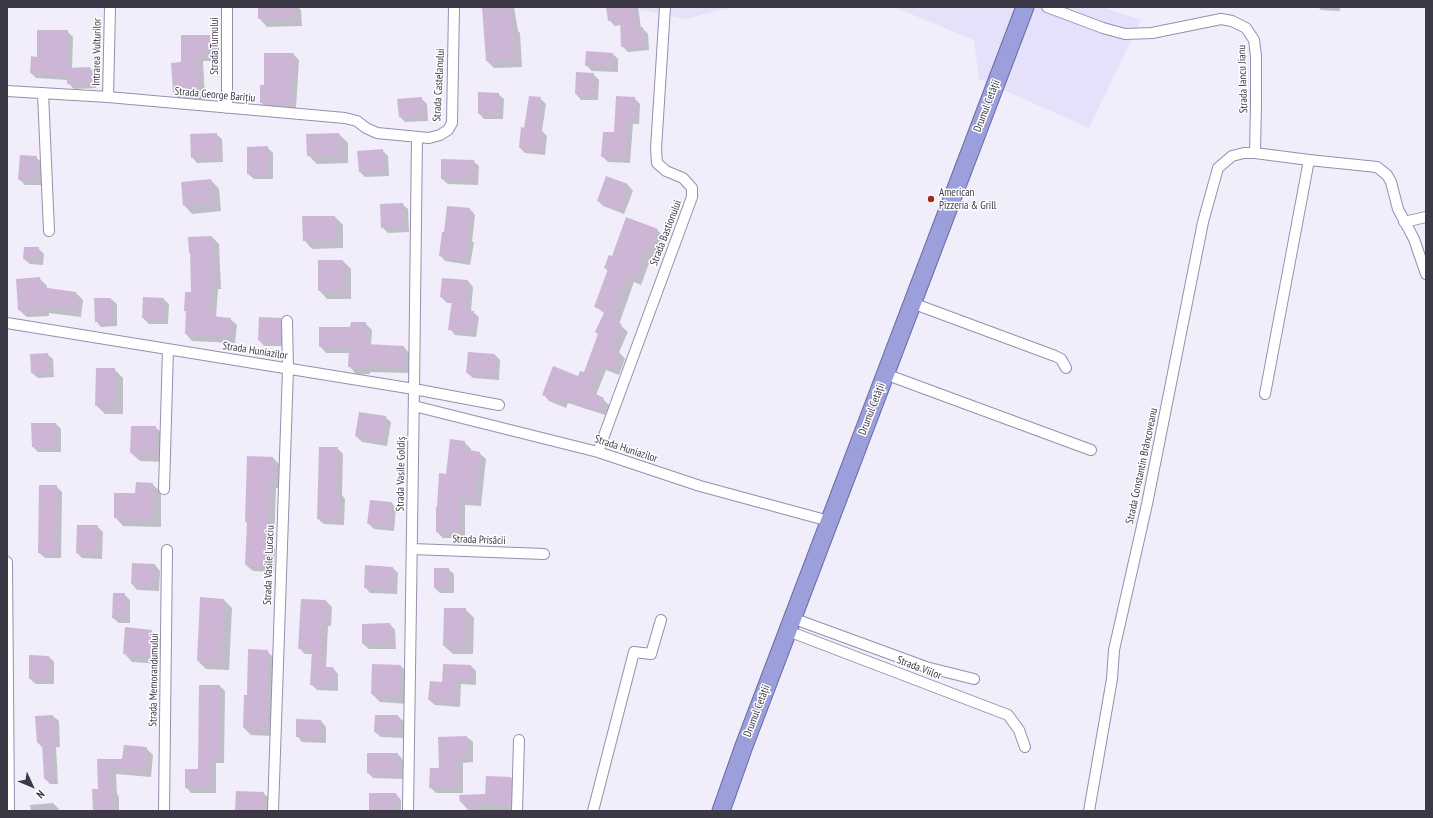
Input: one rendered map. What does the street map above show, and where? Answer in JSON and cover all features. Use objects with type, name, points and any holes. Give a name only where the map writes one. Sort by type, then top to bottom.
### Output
[{"type":"highway","name":"Drumul Cetății","points":[[721,811],[829,521],[1025,7]]},
{"type":"street","name":"Intrarea Vulturilor","points":[[108,97],[110,7]]},
{"type":"street","name":"Strada Turnului","points":[[227,7],[227,108]]},
{"type":"street","name":"Strada Castelanului","points":[[417,137],[429,138],[440,135],[448,130],[452,123],[454,7]]},
{"type":"street","name":"Strada Bastionului","points":[[598,452],[645,321],[692,197],[692,188],[683,178],[666,170],[657,163],[656,149],[665,7]]},
{"type":"street","name":"Strada Iancu Jianu","points":[[1047,7],[1103,28],[1125,34],[1152,32],[1221,19],[1232,21],[1246,28],[1254,40],[1256,56],[1254,153]]},
{"type":"street","name":"Strada George Barițiu","points":[[7,91],[108,97],[344,118],[357,121],[366,128],[377,133],[417,137]]},
{"type":"street","points":[[44,94],[49,231]]},
{"type":"street","name":"Strada Vasile Goldiș","points":[[408,811],[417,137]]},
{"type":"street","name":"Strada Constantin Brâncoveanu","points":[[1089,811],[1112,679],[1114,650],[1147,504],[1203,222],[1218,168],[1232,156],[1244,153],[1254,153]]},
{"type":"street","points":[[1254,153],[1377,167],[1383,170],[1388,175],[1391,182],[1398,209],[1414,239],[1426,274]]},
{"type":"street","points":[[1265,394],[1309,160]]},
{"type":"street","points":[[1404,222],[1426,217]]},
{"type":"street","points":[[912,303],[1061,358],[1066,368]]},
{"type":"street","name":"Strada Vasile Lucaciu","points":[[273,811],[288,369],[287,321]]},
{"type":"street","name":"Strada Huniazilor","points":[[7,322],[414,389],[499,405]]},
{"type":"street","points":[[164,489],[168,349]]},
{"type":"street","points":[[885,374],[1091,450]]},
{"type":"street","name":"Strada Huniazilor","points":[[414,406],[598,452],[700,486],[829,521]]},
{"type":"street","name":"Strada Prisăcii","points":[[412,549],[544,554]]},
{"type":"street","name":"Strada Memorandumului","points":[[164,811],[167,550]]},
{"type":"street","points":[[7,562],[9,811]]},
{"type":"street","points":[[593,811],[634,652],[651,654],[661,620]]},
{"type":"street","points":[[790,625],[926,667],[974,679]]},
{"type":"street","name":"Strada Viilor","points":[[790,625],[1008,715],[1018,730],[1025,747]]},
{"type":"street","points":[[517,811],[519,740]]},
{"type":"shaded area","points":[[628,7],[738,7],[686,19]]},
{"type":"shaded area","points":[[894,7],[1102,7],[1141,20],[1089,128],[979,79],[974,40]]},
{"type":"building","points":[[258,7],[294,7],[294,18],[258,19]]},
{"type":"building","points":[[482,7],[509,7],[511,25],[513,25],[515,60],[486,61]]},
{"type":"building","points":[[606,7],[634,7],[636,28],[643,27],[644,45],[621,47],[620,19],[608,21]]},
{"type":"building","points":[[37,30],[68,30],[67,68],[90,67],[91,82],[67,84],[67,75],[30,73],[31,56],[37,57]]},
{"type":"building","points":[[181,35],[212,35],[212,54],[196,54],[198,92],[173,93],[171,63],[181,62]]},
{"type":"building","points":[[586,51],[613,53],[612,67],[585,66]]},
{"type":"building","points":[[264,53],[294,53],[291,103],[260,103],[260,85],[264,85]]},
{"type":"building","points":[[576,72],[594,73],[593,95],[575,94]]},
{"type":"building","points":[[478,92],[499,93],[498,114],[478,114]]},
{"type":"building","points":[[529,96],[541,97],[537,129],[542,129],[540,150],[519,148],[521,127],[524,128]]},
{"type":"building","points":[[616,96],[635,97],[634,119],[628,119],[625,158],[601,157],[603,132],[614,132]]},
{"type":"building","points":[[422,97],[423,116],[399,117],[397,99]]},
{"type":"building","points":[[217,133],[218,157],[191,158],[190,134]]},
{"type":"building","points":[[339,133],[340,155],[307,156],[306,134]]},
{"type":"building","points":[[268,146],[268,174],[247,174],[247,147]]},
{"type":"building","points":[[383,149],[384,170],[359,172],[357,151]]},
{"type":"building","points":[[20,155],[37,156],[36,180],[18,180]]},
{"type":"building","points":[[441,159],[474,160],[473,180],[441,179]]},
{"type":"building","points":[[606,176],[628,184],[619,209],[597,201]]},
{"type":"building","points":[[211,179],[213,203],[183,206],[181,182]]},
{"type":"building","points":[[403,203],[404,227],[381,228],[380,204]]},
{"type":"building","points":[[447,206],[470,208],[467,236],[469,236],[465,260],[439,256]]},
{"type":"building","points":[[302,216],[335,216],[335,240],[303,241]]},
{"type":"building","points":[[626,217],[658,229],[648,253],[644,252],[634,279],[627,276],[611,319],[622,324],[611,348],[619,351],[613,369],[599,364],[588,390],[604,398],[598,409],[561,397],[559,402],[542,395],[553,366],[578,376],[580,371],[584,372],[598,334],[595,332],[605,311],[594,307],[608,269],[604,268],[609,255],[612,256]]},
{"type":"building","points":[[212,236],[214,283],[212,283],[210,316],[231,318],[229,337],[185,334],[185,292],[191,292],[188,237]]},
{"type":"building","points":[[24,247],[39,247],[38,259],[23,259]]},
{"type":"building","points":[[318,260],[343,260],[343,291],[318,291]]},
{"type":"building","points":[[40,277],[41,287],[76,292],[74,310],[42,306],[42,309],[18,310],[16,279]]},
{"type":"building","points":[[442,278],[468,280],[465,310],[474,311],[471,332],[448,330],[452,299],[440,297]]},
{"type":"building","points":[[143,297],[164,298],[162,319],[142,318]]},
{"type":"building","points":[[94,298],[111,298],[112,321],[95,322]]},
{"type":"building","points":[[259,317],[281,318],[281,341],[258,341]]},
{"type":"building","points":[[351,322],[366,322],[365,344],[404,346],[403,367],[364,365],[364,368],[348,367],[349,347],[319,347],[319,327],[350,327]]},
{"type":"building","points":[[468,352],[495,354],[494,375],[466,373]]},
{"type":"building","points":[[48,353],[49,372],[31,373],[30,354]]},
{"type":"building","points":[[96,368],[115,368],[115,406],[95,406]]},
{"type":"building","points":[[359,412],[386,416],[382,441],[355,436]]},
{"type":"building","points":[[31,423],[56,423],[56,447],[32,447]]},
{"type":"building","points":[[131,426],[156,426],[156,454],[130,453]]},
{"type":"building","points":[[450,439],[465,441],[464,449],[480,452],[475,500],[459,498],[459,531],[436,532],[436,507],[439,473],[446,474]]},
{"type":"building","points":[[319,447],[338,447],[336,492],[340,492],[339,520],[317,519]]},
{"type":"building","points":[[247,456],[273,457],[273,482],[270,482],[267,540],[269,540],[268,566],[245,565],[247,522],[245,522]]},
{"type":"building","points":[[136,482],[153,483],[152,519],[114,518],[114,493],[135,493]]},
{"type":"building","points":[[39,485],[57,485],[56,553],[38,553]]},
{"type":"building","points":[[370,500],[391,502],[389,526],[367,524]]},
{"type":"building","points":[[77,525],[98,525],[97,554],[76,553]]},
{"type":"building","points":[[132,563],[155,564],[154,586],[131,584]]},
{"type":"building","points":[[365,565],[393,567],[392,589],[364,588]]},
{"type":"building","points":[[434,568],[449,568],[449,588],[434,588]]},
{"type":"building","points":[[113,593],[125,593],[125,618],[112,618]]},
{"type":"building","points":[[200,597],[224,599],[221,662],[197,661]]},
{"type":"building","points":[[301,599],[326,600],[326,621],[322,621],[321,667],[333,667],[333,686],[310,685],[312,649],[298,649]]},
{"type":"building","points":[[444,608],[466,608],[465,646],[443,646]]},
{"type":"building","points":[[390,623],[391,644],[362,644],[362,624]]},
{"type":"building","points":[[125,627],[152,630],[150,656],[123,654]]},
{"type":"building","points":[[248,649],[268,650],[267,729],[243,728],[244,695],[247,695]]},
{"type":"building","points":[[29,655],[49,656],[49,679],[29,679]]},
{"type":"building","points":[[372,664],[401,665],[399,696],[371,694]]},
{"type":"building","points":[[443,664],[471,665],[471,680],[456,679],[455,702],[428,700],[430,681],[442,682]]},
{"type":"building","points":[[199,685],[220,685],[219,758],[211,758],[210,788],[185,788],[185,769],[198,769]]},
{"type":"building","points":[[53,715],[55,742],[51,742],[53,779],[44,779],[42,743],[37,743],[35,716]]},
{"type":"building","points":[[375,715],[398,715],[398,733],[374,732]]},
{"type":"building","points":[[296,719],[321,720],[320,738],[296,737]]},
{"type":"building","points":[[467,736],[468,757],[458,758],[458,788],[429,788],[430,768],[439,768],[438,737]]},
{"type":"building","points":[[124,745],[147,747],[144,771],[110,767],[110,789],[113,789],[113,811],[93,811],[92,789],[98,789],[97,759],[122,759]]},
{"type":"building","points":[[367,753],[398,753],[398,774],[367,773]]},
{"type":"building","points":[[486,776],[511,777],[511,805],[480,803],[480,811],[468,811],[468,803],[460,802],[459,795],[485,794]]},
{"type":"building","points":[[236,791],[264,792],[263,811],[235,811]]},
{"type":"building","points":[[369,793],[396,793],[396,811],[369,811]]},
{"type":"place","name":"American Pizzeria & Grill","points":[[931,199]]}]
